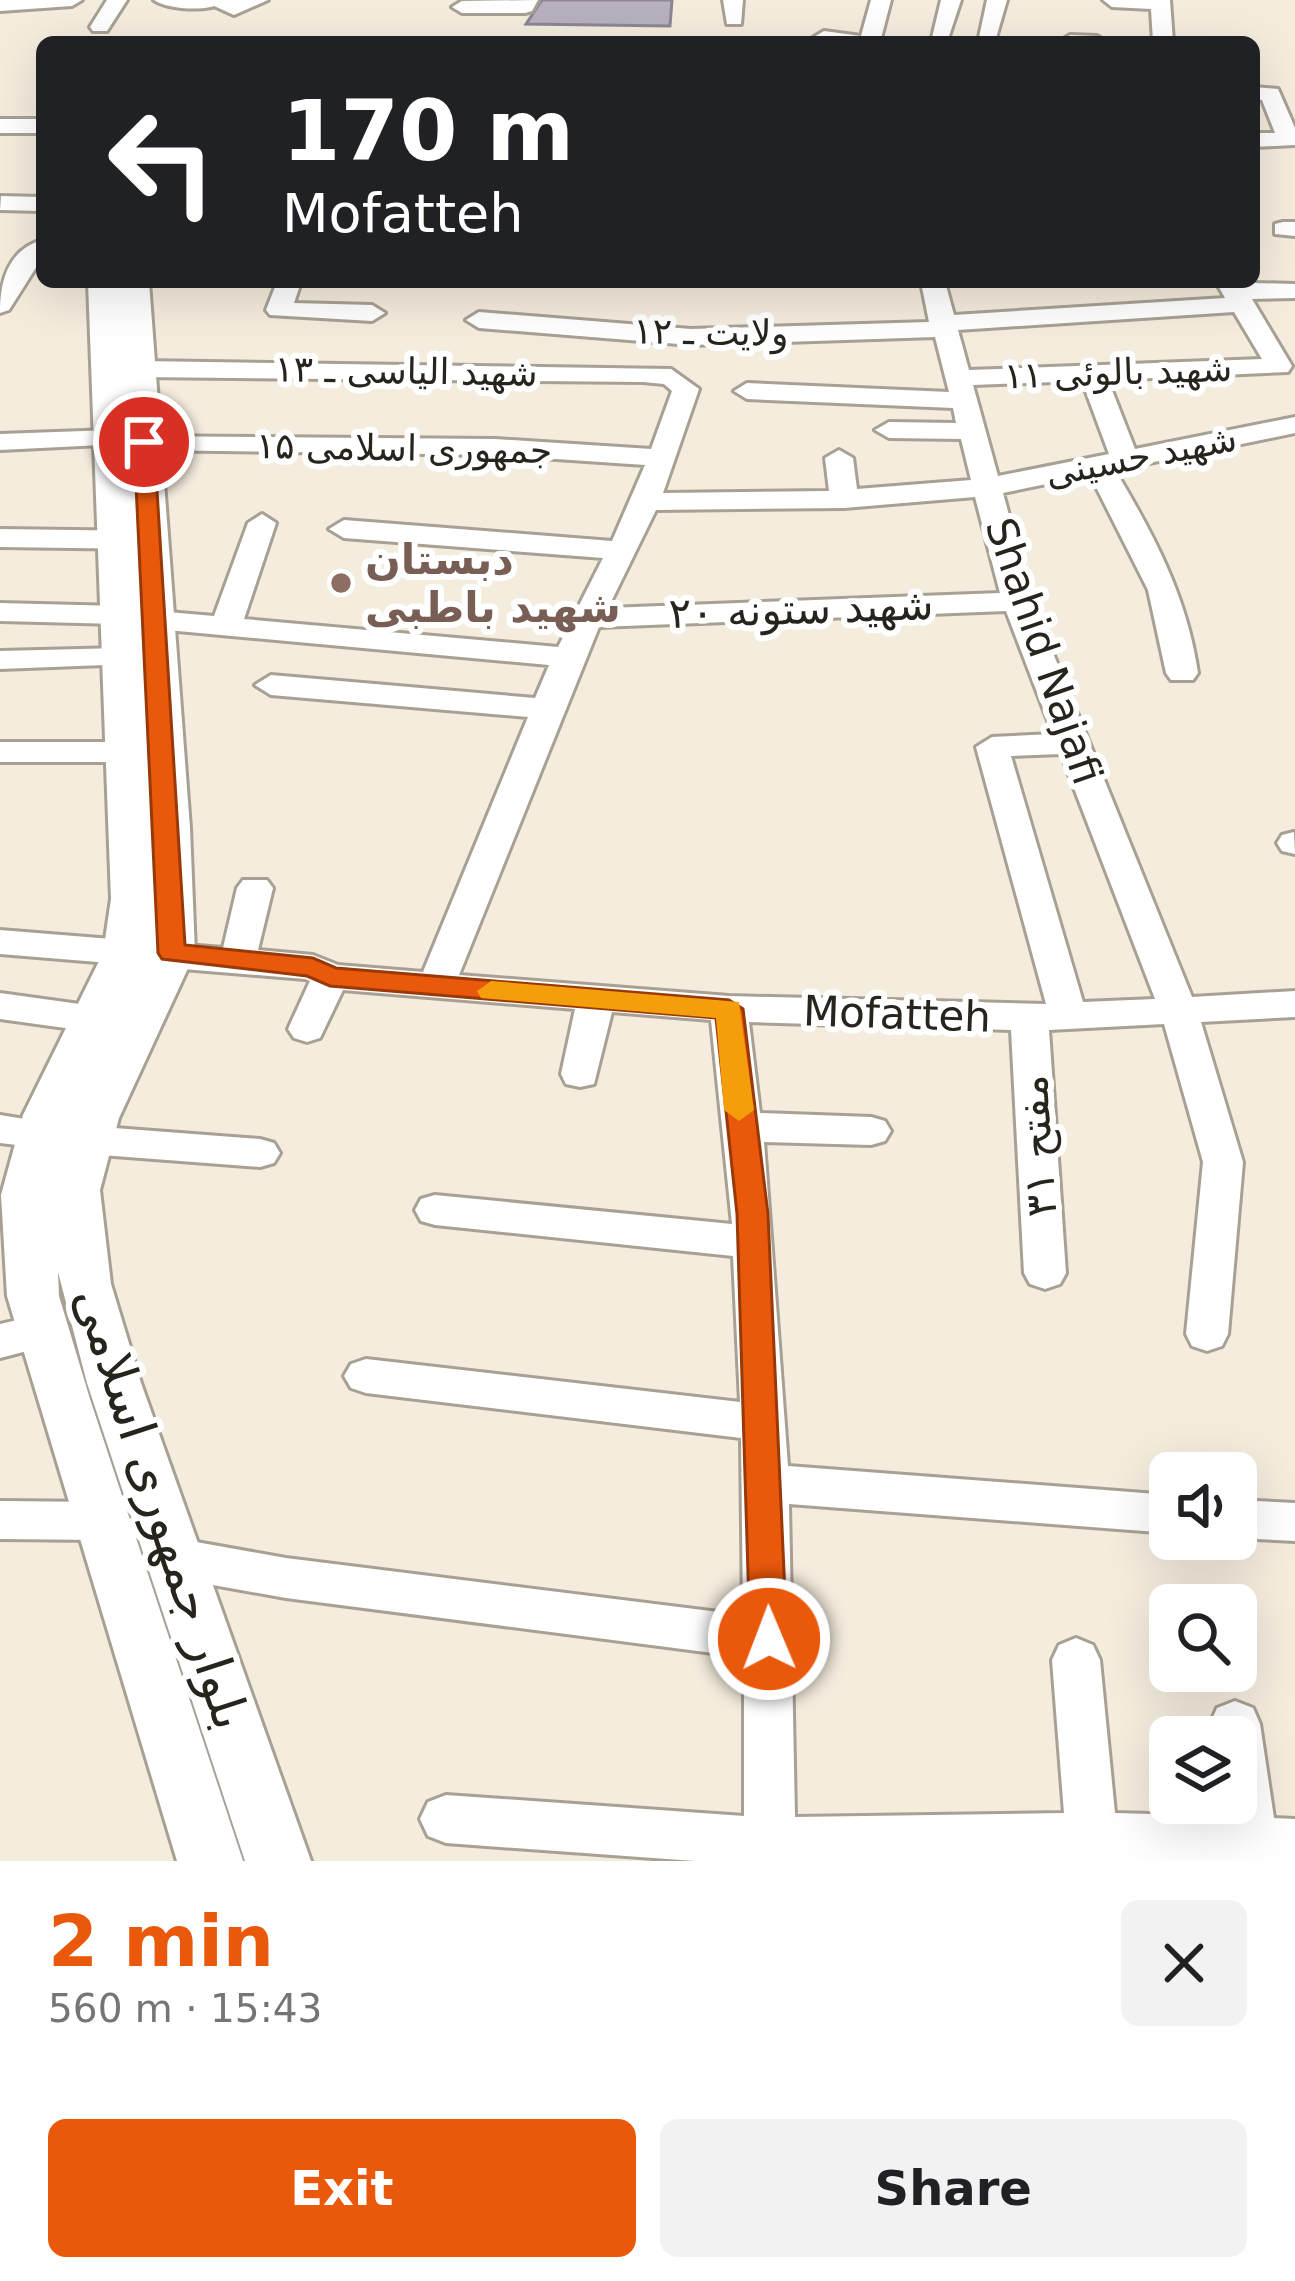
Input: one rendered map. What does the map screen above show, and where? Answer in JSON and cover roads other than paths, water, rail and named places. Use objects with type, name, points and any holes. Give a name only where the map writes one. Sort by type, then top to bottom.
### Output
[{"type":"main road","points":[[119,288],[141,369],[128,440]]},
{"type":"main road","points":[[119,288],[154,959]]},
{"type":"main road","points":[[137,618],[120,657],[124,752],[133,899],[154,959]]},
{"type":"main road","name":"بلوار جمهوری اسلامی","points":[[154,959],[94,1019],[43,1134],[26,1195],[33,1296],[21,1336],[81,1458],[210,1861]]},
{"type":"main road","name":"بلوار جمهوری اسلامی","points":[[43,1134],[124,1049],[154,959]]},
{"type":"main road","name":"بلوار جمهوری اسلامی","points":[[43,1134],[76,1190],[85,1284],[134,1442],[278,1861]]},
{"type":"main road","points":[[81,1458],[134,1442]]},
{"type":"street","points":[[0,5],[72,0]]},
{"type":"street","points":[[100,27],[117,0]]},
{"type":"street","points":[[164,0],[228,12]]},
{"type":"street","points":[[868,36],[881,0]]},
{"type":"street","points":[[940,36],[951,0]]},
{"type":"street","points":[[987,36],[997,0]]},
{"type":"street","points":[[1112,1],[1160,2],[1163,36]]},
{"type":"street","points":[[461,10],[526,4]]},
{"type":"street","points":[[1260,93],[1270,94],[1290,128],[1289,140],[1260,140]]},
{"type":"street","points":[[0,126],[36,133]]},
{"type":"street","points":[[1,203],[36,204]]},
{"type":"street","points":[[0,305],[20,271]]},
{"type":"street","points":[[287,288],[278,310],[372,313]]},
{"type":"street","name":"Shahid Najafi","points":[[934,288],[1017,601],[1179,1012],[1223,1162],[1207,1334]]},
{"type":"street","name":"ولایت ـ ۱۲","points":[[479,320],[691,337],[942,326],[1235,293],[1295,291]]},
{"type":"street","points":[[1235,293],[1287,364],[1295,397]]},
{"type":"street","points":[[565,373],[566,327]]},
{"type":"street","name":"شهید بالوئی ۱۱","points":[[966,404],[1093,374],[1287,364]]},
{"type":"street","name":"شهید الیاسی ـ ۱۳","points":[[141,369],[670,377],[686,389],[663,458]]},
{"type":"street","points":[[1093,374],[1112,462],[1178,629],[1182,673]]},
{"type":"street","points":[[746,391],[966,404]]},
{"type":"street","points":[[890,430],[966,404]]},
{"type":"street","name":"شهید حسینی","points":[[646,502],[844,499],[988,487],[1295,425]]},
{"type":"street","name":"جمهوری اسلامی ۱۵","points":[[0,442],[495,447],[663,458]]},
{"type":"street","points":[[436,986],[568,657],[646,502],[663,458]]},
{"type":"street","points":[[839,458],[844,499]]},
{"type":"street","points":[[226,626],[262,523]]},
{"type":"street","points":[[344,530],[618,550]]},
{"type":"street","points":[[12,538],[133,541]]},
{"type":"street","name":"شهید ستونه ۲۰","points":[[586,618],[1017,601]]},
{"type":"street","points":[[11,612],[137,618],[568,657]]},
{"type":"street","points":[[9,660],[120,657]]},
{"type":"street","points":[[272,685],[548,709]]},
{"type":"street","name":"مفتح ۳۱","points":[[1045,1273],[1049,1017],[992,747],[1075,743]]},
{"type":"street","points":[[0,752],[124,752]]},
{"type":"street","points":[[238,959],[255,888]]},
{"type":"street","name":"Mofatteh","points":[[0,943],[154,959],[238,959],[313,967],[330,976],[729,1009],[1049,1017],[1295,1004]]},
{"type":"street","points":[[154,959],[303,985],[330,976]]},
{"type":"street","points":[[307,1028],[330,976]]},
{"type":"street","points":[[580,1074],[596,999]]},
{"type":"street","points":[[0,1006],[94,1019]]},
{"type":"street","points":[[729,1009],[754,1242],[766,1483],[770,1852]]},
{"type":"street","points":[[740,1126],[871,1131]]},
{"type":"street","points":[[43,1134],[260,1153]]},
{"type":"street","points":[[435,1210],[754,1242]]},
{"type":"street","points":[[366,1376],[761,1422]]},
{"type":"street","points":[[766,1483],[1149,1512]]},
{"type":"street","points":[[0,1520],[101,1521]]},
{"type":"street","points":[[1257,1520],[1295,1522]]},
{"type":"street","points":[[174,1558],[286,1578],[769,1639]]},
{"type":"street","points":[[1076,1660],[1092,1837]]},
{"type":"street","points":[[446,1819],[770,1852],[1092,1837],[1268,1849],[1257,1807]]},
{"type":"place","name":"دبستان شهید باطبی","points":[[341,583]]}]
